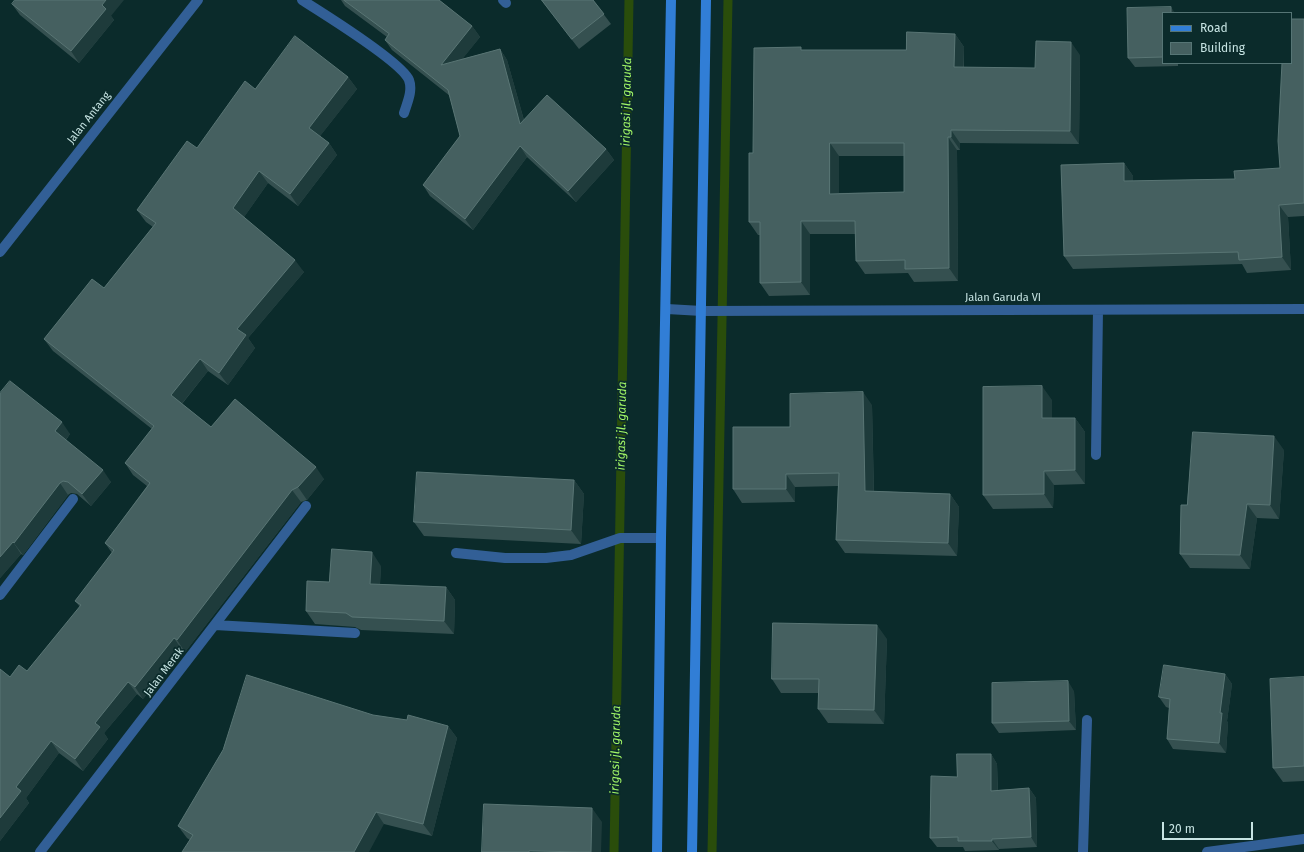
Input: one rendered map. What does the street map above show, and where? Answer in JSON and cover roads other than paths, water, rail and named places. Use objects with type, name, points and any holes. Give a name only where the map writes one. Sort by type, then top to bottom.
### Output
[{"type":"main road","points":[[657,852],[671,0]]},
{"type":"main road","points":[[692,852],[706,0]]},
{"type":"street","name":"Jalan Antang","points":[[0,252],[198,0]]},
{"type":"street","points":[[302,0],[337,21],[405,74],[411,89],[404,113]]},
{"type":"street","name":"Jalan Garuda VI","points":[[666,309],[702,311],[1304,309]]},
{"type":"street","points":[[1096,455],[1098,310]]},
{"type":"street","points":[[0,595],[73,499]]},
{"type":"street","name":"Jalan Merak","points":[[40,852],[306,506]]},
{"type":"street","points":[[456,553],[505,558],[546,558],[571,555],[620,538],[661,538]]},
{"type":"street","points":[[215,625],[355,633]]},
{"type":"street","points":[[1083,852],[1087,720]]},
{"type":"street","points":[[1207,852],[1304,839]]},
{"type":"waterway","name":"irigasi jl. garuda","points":[[614,852],[629,0]]},
{"type":"waterway","points":[[712,852],[728,0]]}]
